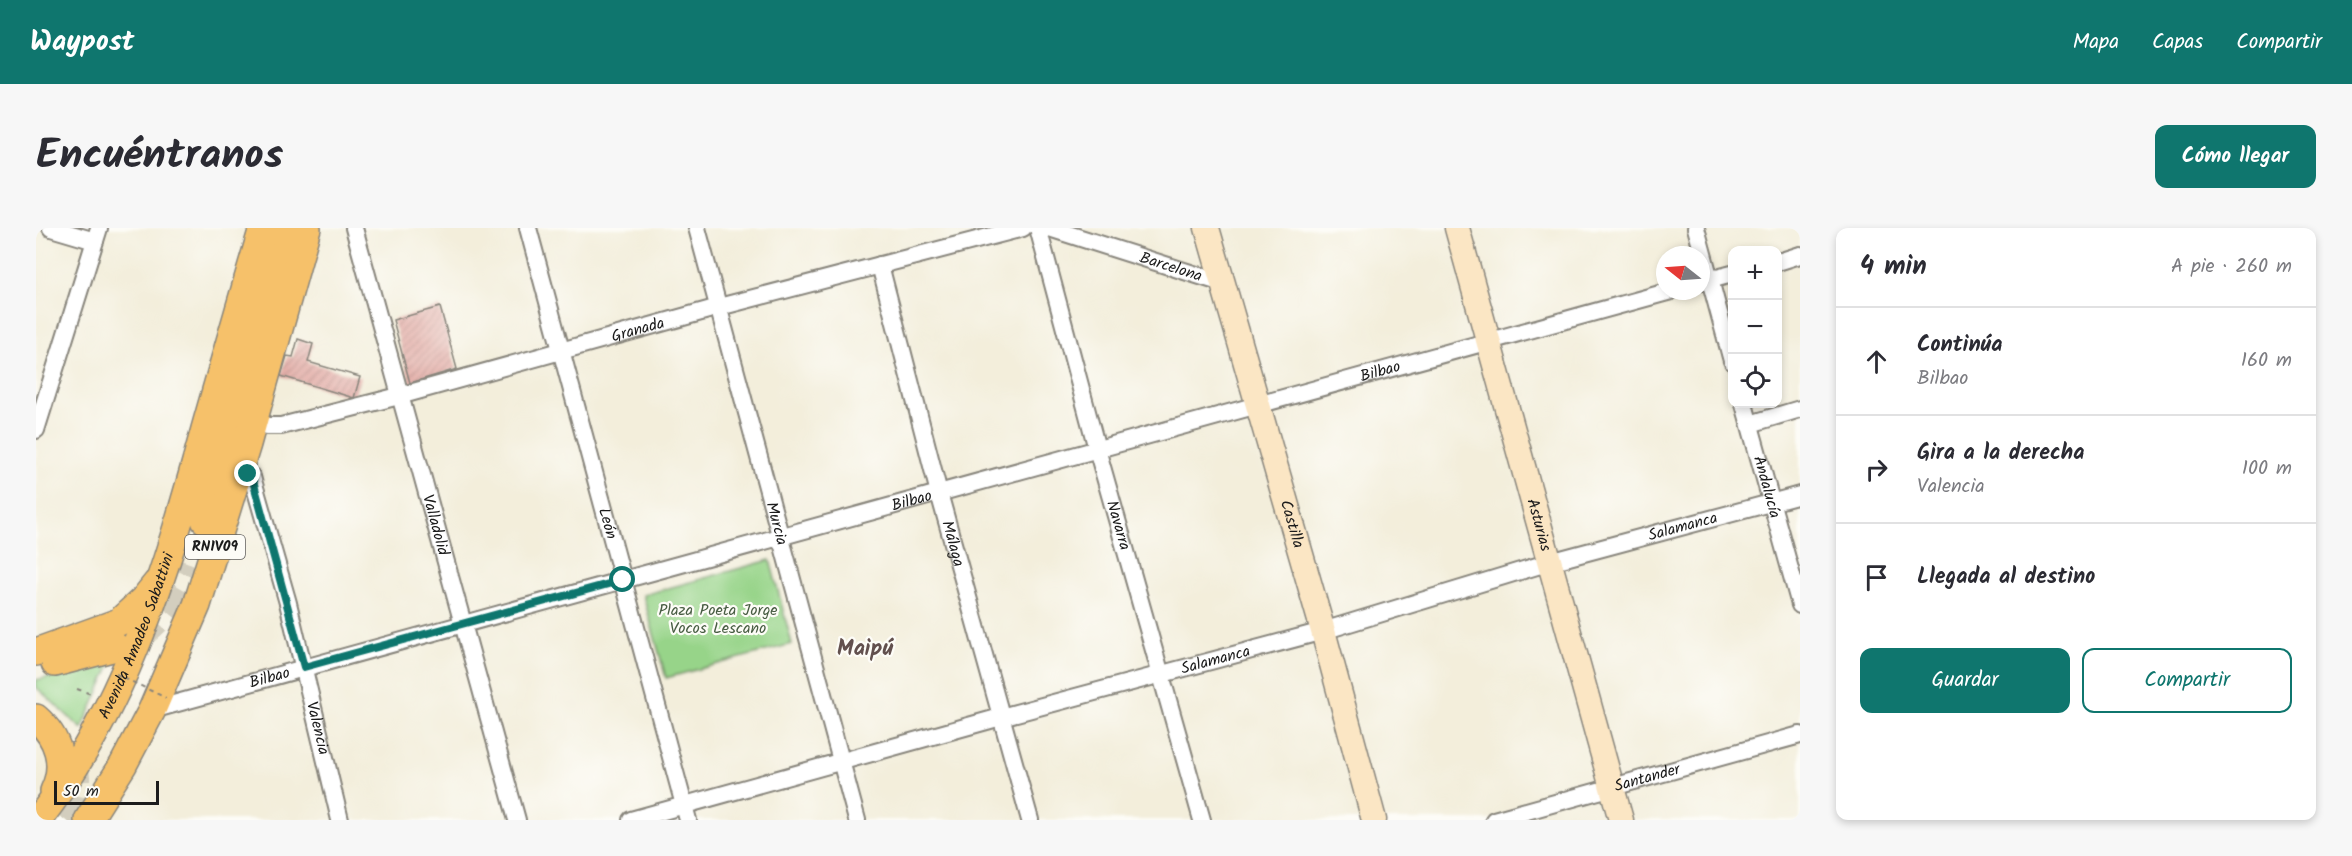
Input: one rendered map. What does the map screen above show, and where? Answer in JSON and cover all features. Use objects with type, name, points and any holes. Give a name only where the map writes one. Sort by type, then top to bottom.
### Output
[{"type":"main road","name":"Avenida Amadeo Sabattini","points":[[42,814],[81,757],[100,723],[136,647],[163,576],[263,228]]},
{"type":"main road","points":[[192,564],[286,228]]},
{"type":"main road","name":"RN1V09","points":[[88,820],[159,704],[197,605],[254,420],[307,228]]},
{"type":"main road","points":[[36,652],[119,622],[144,599],[163,576]]},
{"type":"main road","points":[[36,668],[116,647]]},
{"type":"main road","points":[[36,702],[58,723],[68,740]]},
{"type":"main road","points":[[36,717],[51,735],[62,764],[61,776],[42,814]]},
{"type":"street","points":[[36,429],[97,234],[51,228]]},
{"type":"street","name":"Valladolid","points":[[354,228],[461,625],[517,820]]},
{"type":"street","name":"León","points":[[528,228],[686,813]]},
{"type":"street","name":"Murcia","points":[[697,228],[857,820]]},
{"type":"street","name":"Granada","points":[[254,420],[267,426],[281,426],[561,352],[719,307],[1023,228]]},
{"type":"street","name":"Navarra","points":[[1038,228],[1097,449],[1202,820]]},
{"type":"street","name":"Barcelona","points":[[1049,228],[1222,283]]},
{"type":"street","name":"Castilla","points":[[1207,228],[1323,631],[1374,820]]},
{"type":"street","name":"Asturias","points":[[1457,228],[1621,820]]},
{"type":"street","points":[[1696,228],[1699,246]]},
{"type":"street","points":[[1782,261],[1800,255]]},
{"type":"street","name":"Málaga","points":[[880,265],[939,493],[1030,820]]},
{"type":"street","points":[[1710,280],[1728,275]]},
{"type":"street","points":[[1710,293],[1730,354]]},
{"type":"street","name":"Bilbao","points":[[159,704],[461,625],[1656,295]]},
{"type":"street","name":"Andalucía","points":[[1745,408],[1800,605]]},
{"type":"street","points":[[1750,424],[1800,410]]},
{"type":"street","name":"Valencia","points":[[238,471],[252,477],[304,667],[340,820]]},
{"type":"street","name":"Salamanca","points":[[631,820],[686,813],[841,761],[1323,631],[1550,562],[1800,495]]},
{"type":"street","name":"Santander","points":[[1494,820],[1800,735]]},
{"type":"path","points":[[116,674],[159,704]]},
{"type":"green space","name":"Plaza Poeta Jorge Vocos Lescano","points":[[770,560],[792,644],[666,678],[643,595]]},
{"type":"green space","points":[[112,662],[82,729],[36,687],[36,680]]},
{"type":"building","points":[[440,307],[457,369],[410,383],[393,320]]},
{"type":"building","points":[[298,339],[313,344],[308,362],[360,377],[354,398],[281,376],[287,356],[293,357]]},
{"type":"tunnel","points":[[136,638],[154,624],[170,606],[192,564]]},
{"type":"tunnel","points":[[65,820],[74,804],[77,788],[72,753]]},
{"type":"district","name":"Maipú","points":[[865,649]]},
{"type":"route","points":[[248,474],[252,477],[304,667],[623,580]]}]
